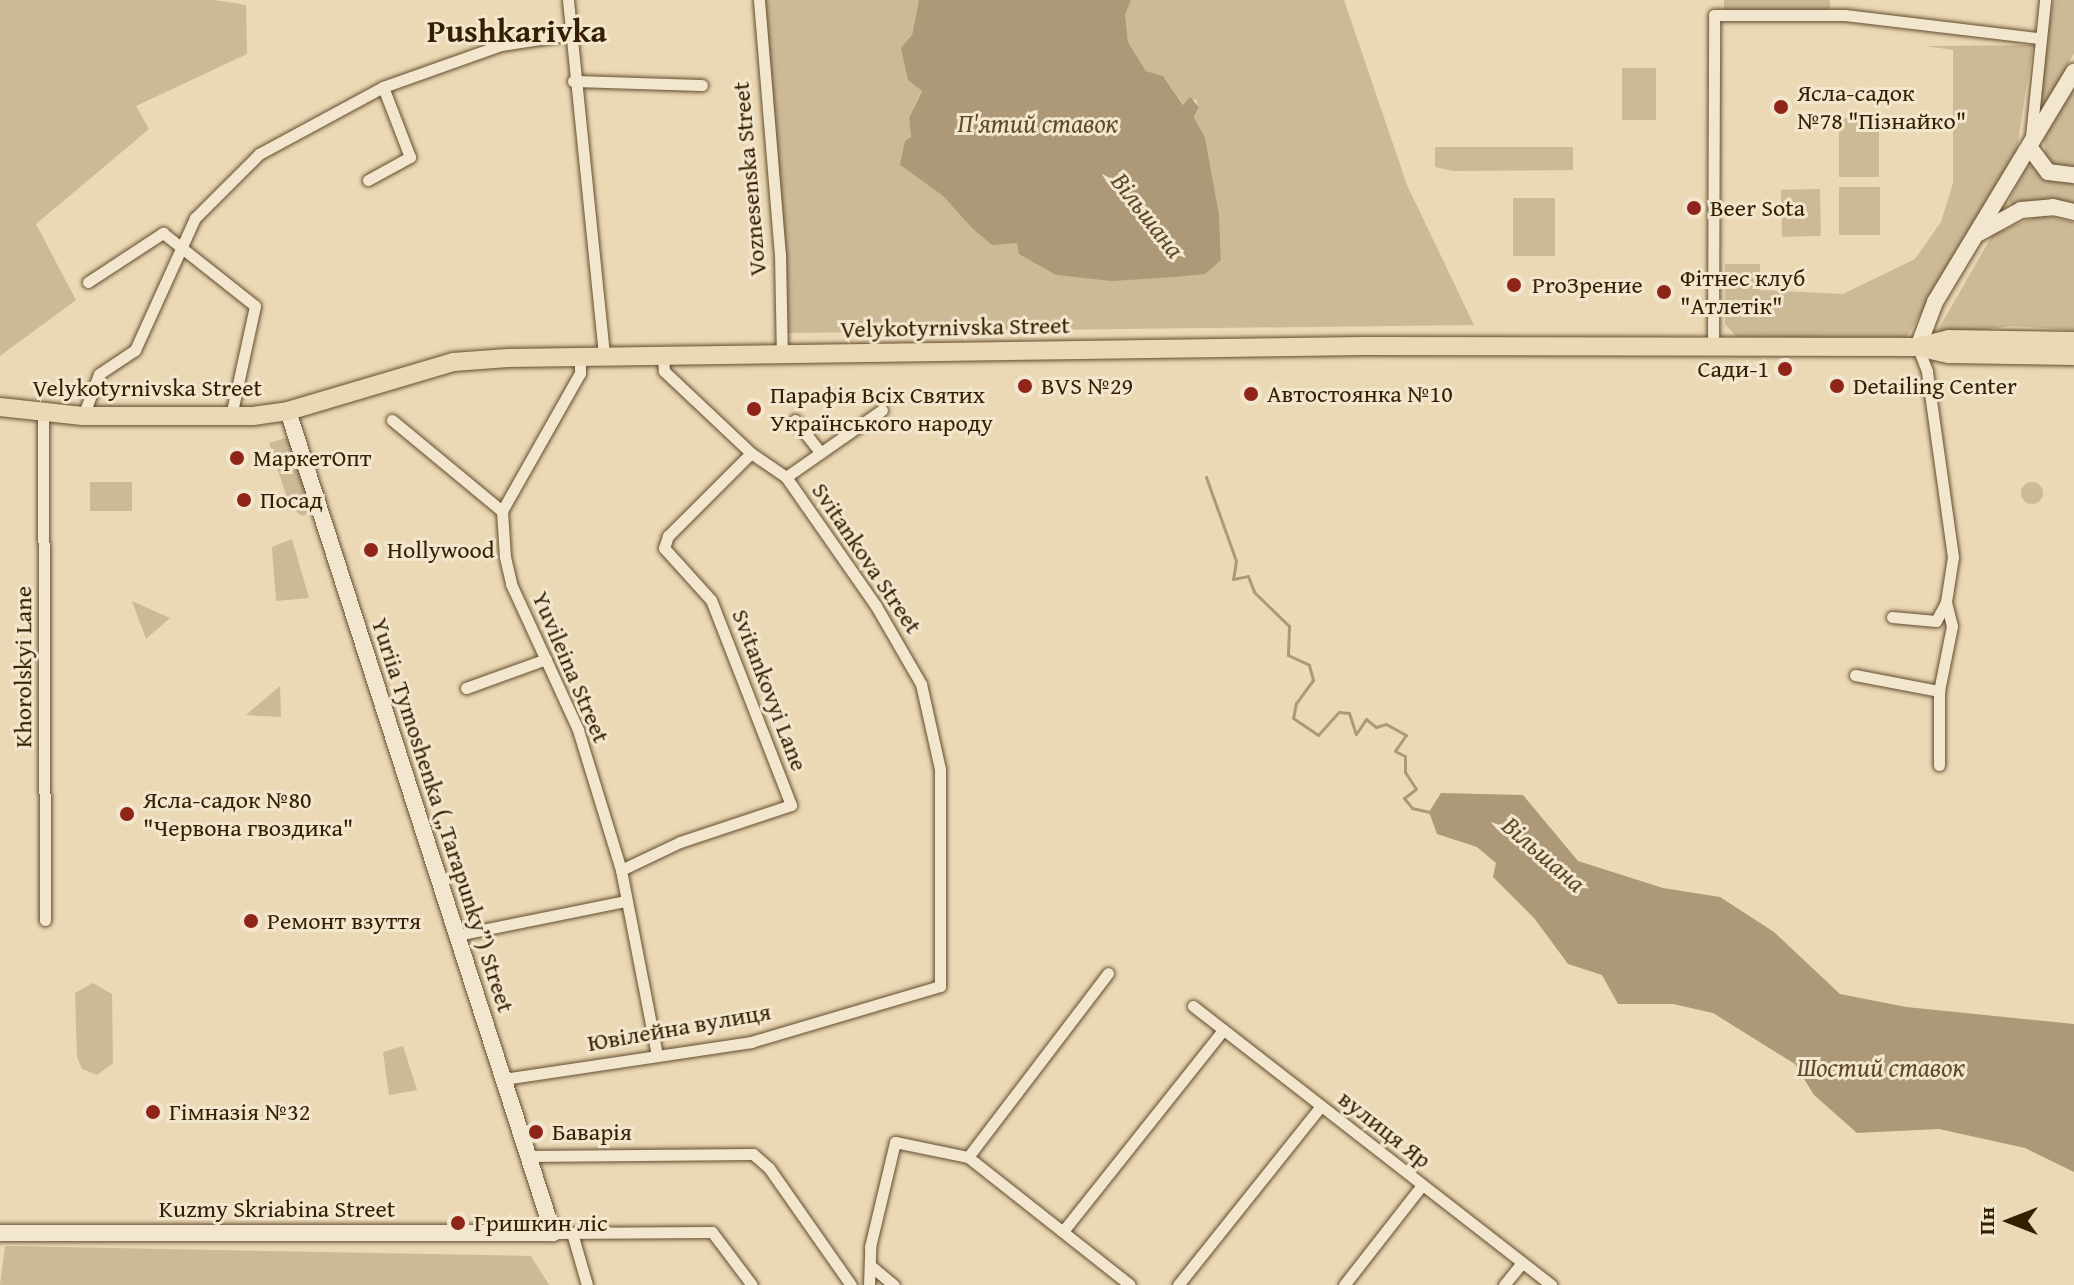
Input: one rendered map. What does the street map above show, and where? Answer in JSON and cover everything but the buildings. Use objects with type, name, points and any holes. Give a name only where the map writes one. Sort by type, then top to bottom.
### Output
[{"type":"main road","name":"Velykotyrnivska Street","points":[[1918,347],[1949,339],[2074,341]]},
{"type":"main road","name":"Velykotyrnivska Street","points":[[0,407],[43,415],[231,416],[288,411],[453,362],[580,357],[1713,347],[1918,347],[1949,354],[2074,356]]},
{"type":"street","points":[[568,0],[573,81],[604,357]]},
{"type":"street","name":"Voznesenska Street","points":[[759,0],[780,254],[782,354]]},
{"type":"street","points":[[2045,0],[2030,148],[2048,172],[2074,175]]},
{"type":"street","points":[[1713,347],[1714,15],[1845,15],[2039,38]]},
{"type":"street","points":[[83,416],[99,374],[135,350],[209,198],[259,154],[383,87],[501,45],[572,34]]},
{"type":"street","points":[[1892,617],[1936,621],[1946,602],[1953,557],[1927,371],[1918,347],[1935,302],[2074,72]]},
{"type":"street","points":[[573,81],[702,85]]},
{"type":"street","points":[[368,180],[410,157],[383,87]]},
{"type":"street","points":[[1972,237],[2021,210],[2053,207],[2074,212]]},
{"type":"street","points":[[88,282],[163,233],[255,306],[231,416]]},
{"type":"street","points":[[392,420],[502,511],[580,373],[580,357]]},
{"type":"street","name":"Svitankova Street","points":[[663,357],[664,371],[751,453],[786,477],[876,606],[921,684],[940,769],[942,973]]},
{"type":"street","points":[[786,477],[882,410]]},
{"type":"street","name":"Yuriia Tymoshenka („Tarapunky”) Street","points":[[288,411],[553,1233]]},
{"type":"street","name":"Khorolskyi Lane","points":[[43,415],[45,920]]},
{"type":"street","points":[[795,420],[820,452]]},
{"type":"street","name":"Svitankovyi Lane","points":[[621,870],[680,842],[791,805],[711,600],[664,548],[668,536],[751,453]]},
{"type":"street","name":"Yuvileina Street","points":[[502,511],[508,575],[578,730],[621,870],[657,1055]]},
{"type":"street","points":[[1939,765],[1939,691],[1952,626],[1946,602]]},
{"type":"street","points":[[466,688],[546,659]]},
{"type":"street","points":[[1855,675],[1939,691]]},
{"type":"street","points":[[457,935],[626,901]]},
{"type":"street","name":"Ювілейна вулиця","points":[[504,1079],[751,1042],[928,993],[940,986],[942,973]]},
{"type":"street","points":[[968,1157],[1108,973]]},
{"type":"street","name":"вулиця Яр","points":[[1193,1006],[1520,1265],[1551,1285]]},
{"type":"street","points":[[1064,1230],[1223,1030]]},
{"type":"street","points":[[1178,1285],[1320,1107]]},
{"type":"street","points":[[869,1285],[870,1247],[895,1142],[968,1157],[1130,1285]]},
{"type":"street","points":[[528,1156],[753,1154],[769,1168],[851,1285]]},
{"type":"street","points":[[1344,1285],[1422,1185]]},
{"type":"street","points":[[528,1234],[544,1202]]},
{"type":"street","points":[[553,1233],[712,1232],[752,1285]]},
{"type":"street","name":"Kuzmy Skriabina Street","points":[[0,1233],[553,1233]]},
{"type":"street","points":[[572,1233],[587,1285]]},
{"type":"street","points":[[1504,1285],[1520,1265]]},
{"type":"street","points":[[871,1266],[894,1285]]},
{"type":"shaded area","points":[[0,0],[215,0],[246,5],[247,54],[136,106],[149,129],[36,224],[76,300],[0,356]]},
{"type":"shaded area","points":[[762,0],[919,0],[912,35],[922,90],[909,118],[911,137],[900,165],[943,196],[982,235],[1017,243],[1056,275],[1069,276],[1221,259],[1219,214],[1205,137],[1194,116],[1199,107],[1196,99],[1184,105],[1163,76],[1146,71],[1128,42],[1124,15],[1131,0],[1344,0],[1407,185],[1474,325],[788,333]]},
{"type":"shaded area","points":[[1724,0],[1830,0],[1830,11],[1724,11]]},
{"type":"shaded area","points":[[2053,0],[2074,0],[2074,53],[2033,130]]},
{"type":"shaded area","points":[[2033,45],[2016,154],[1907,337],[1737,337],[1725,324],[1725,264],[1760,264],[1760,290],[1843,294],[1915,259],[1941,222],[1953,183],[1953,50],[1926,46]]},
{"type":"shaded area","points":[[1622,68],[1656,68],[1656,120],[1622,120]]},
{"type":"shaded area","points":[[2074,88],[2074,168],[2055,168],[2045,156],[2044,138]]},
{"type":"shaded area","points":[[1839,118],[1879,118],[1879,177],[1839,177]]},
{"type":"shaded area","points":[[1435,147],[1573,147],[1573,170],[1453,171],[1435,167]]},
{"type":"shaded area","points":[[2035,166],[2055,182],[2074,182],[2074,207],[2014,208],[2009,201],[2026,167]]},
{"type":"shaded area","points":[[1839,187],[1880,187],[1880,235],[1839,235]]},
{"type":"shaded area","points":[[1820,189],[1821,236],[1782,237],[1781,190]]},
{"type":"shaded area","points":[[1513,198],[1555,198],[1555,256],[1513,256]]},
{"type":"shaded area","points":[[2040,215],[2074,222],[2074,330],[2013,326],[1942,334],[1938,330],[1993,234]]},
{"type":"shaded area","points":[[289,437],[313,512],[302,516],[290,507],[269,443]]},
{"type":"shaded area","points":[[90,482],[132,482],[132,511],[90,511]]},
{"type":"shaded area","points":[[2032,482],[2040,485],[2043,493],[2040,501],[2032,504],[2024,501],[2021,493],[2024,485]]},
{"type":"shaded area","points":[[292,539],[309,598],[276,601],[272,547]]},
{"type":"shaded area","points":[[132,601],[170,618],[146,639]]},
{"type":"shaded area","points":[[280,686],[281,717],[246,715]]},
{"type":"shaded area","points":[[93,983],[112,994],[113,1063],[97,1075],[82,1069],[77,1057],[75,993]]},
{"type":"shaded area","points":[[403,1046],[417,1090],[389,1095],[383,1052]]},
{"type":"shaded area","points":[[5,1246],[531,1256],[549,1285],[0,1285]]},
{"type":"water","name":"П'ятий ставок","points":[[919,0],[1131,0],[1125,15],[1128,42],[1146,71],[1163,76],[1183,105],[1190,97],[1199,107],[1194,117],[1205,137],[1219,214],[1221,260],[1205,274],[1174,277],[1112,281],[1056,275],[1019,254],[1017,243],[992,245],[972,228],[943,196],[900,165],[905,141],[911,137],[909,118],[922,91],[908,80],[901,48],[912,35]]},
{"type":"water","name":"Шостий ставок","points":[[1441,793],[1523,795],[1578,861],[1663,888],[1720,897],[1774,932],[1840,994],[1906,1007],[2074,1024],[2074,1172],[2025,1148],[1939,1129],[1857,1133],[1814,1095],[1795,1064],[1713,1013],[1673,1004],[1618,1004],[1602,975],[1568,964],[1534,918],[1493,877],[1496,863],[1477,847],[1437,834],[1429,812]]},
{"type":"waterway","name":"Вільшана","points":[[1206,477],[1236,561],[1233,579],[1248,576],[1254,592],[1289,626],[1288,655],[1309,665],[1313,680],[1296,703],[1293,718],[1318,735],[1339,712],[1349,713],[1356,734],[1366,719],[1376,727],[1386,724],[1406,735],[1395,751],[1405,756],[1405,772],[1416,789],[1404,798],[1412,808],[1430,812]]},
{"type":"place","name":"Ясла-садок №78 \"Пізнайко\"","points":[[1781,107]]},
{"type":"place","name":"Beer Sota","points":[[1694,208]]},
{"type":"place","name":"ProЗрение","points":[[1514,285]]},
{"type":"place","name":"Фітнес клуб \"Атлетік\"","points":[[1664,292]]},
{"type":"place","name":"Сади-1","points":[[1785,369]]},
{"type":"place","name":"BVS №29","points":[[1025,386]]},
{"type":"place","name":"Detailing Center","points":[[1837,386]]},
{"type":"place","name":"Автостоянка №10","points":[[1251,394]]},
{"type":"place","name":"Парафія Всіх Святих Українського народу","points":[[754,409]]},
{"type":"place","name":"МаркетОпт","points":[[237,458]]},
{"type":"place","name":"Посад","points":[[244,500]]},
{"type":"place","name":"Hollywood","points":[[371,550]]},
{"type":"place","name":"Ясла-садок №80 \"Червона гвоздика\"","points":[[127,814]]},
{"type":"place","name":"Ремонт взуття","points":[[251,921]]},
{"type":"place","name":"Гімназія №32","points":[[153,1112]]},
{"type":"place","name":"Баварія","points":[[536,1132]]},
{"type":"place","name":"Гришкин ліс","points":[[458,1223]]},
{"type":"district","name":"Pushkarivka","points":[[517,31]]}]
